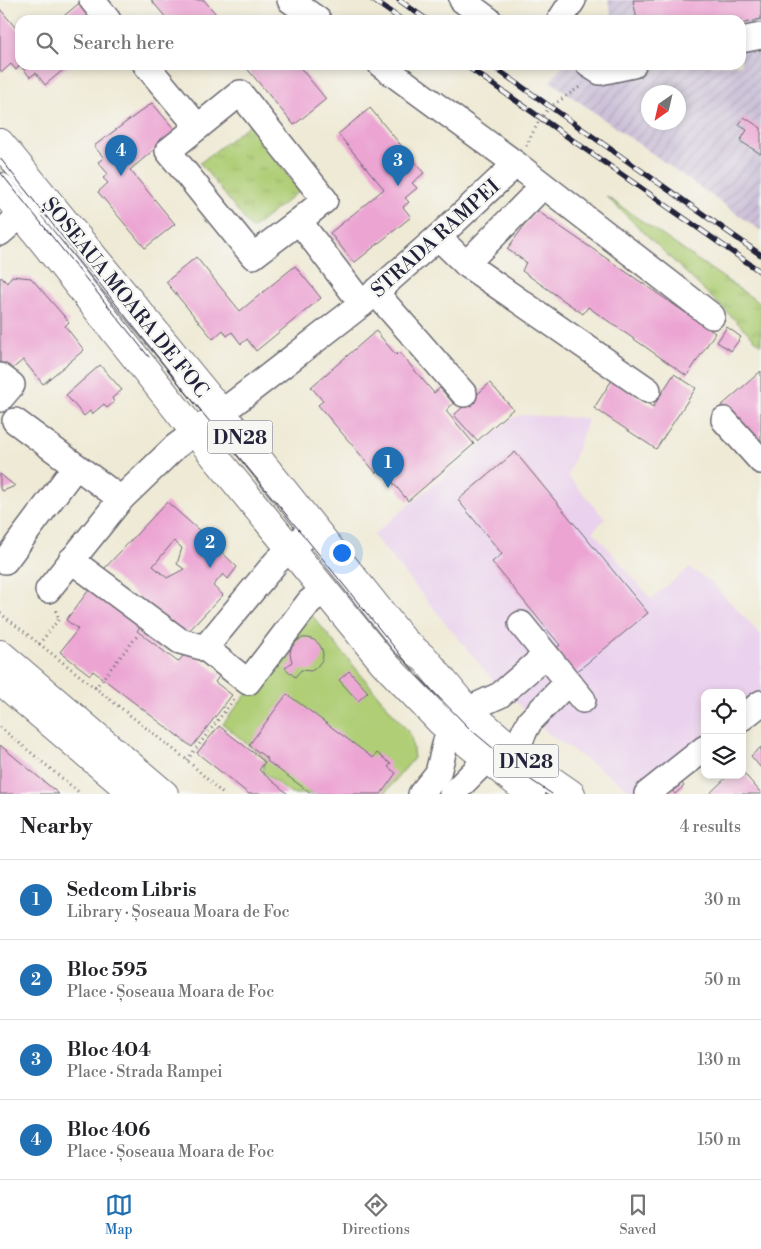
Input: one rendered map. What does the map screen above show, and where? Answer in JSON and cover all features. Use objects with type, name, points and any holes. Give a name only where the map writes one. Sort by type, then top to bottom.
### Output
[{"type":"main road","name":"ȘOSEAUA MOARA DE FOC","points":[[0,142],[404,641],[426,660],[476,718]]},
{"type":"main road","name":"ȘOSEAUA MOARA DE FOC","points":[[0,187],[194,431],[383,662],[449,729],[486,760]]},
{"type":"main road","points":[[0,654],[164,794]]},
{"type":"main road","points":[[0,680],[134,794]]},
{"type":"main road","name":"DN28","points":[[476,718],[538,771],[570,794]]},
{"type":"main road","name":"DN28","points":[[486,760],[531,794]]},
{"type":"street","points":[[92,0],[104,15]]},
{"type":"street","points":[[290,0],[311,15]]},
{"type":"street","points":[[462,0],[482,15]]},
{"type":"street","points":[[563,15],[573,0]]},
{"type":"street","points":[[746,39],[761,36]]},
{"type":"street","points":[[150,70],[198,127]]},
{"type":"street","name":"STRADA RAMPEI","points":[[48,590],[121,499],[175,447],[369,298],[516,164],[388,70]]},
{"type":"street","points":[[240,93],[325,200],[254,256],[168,151],[198,127],[240,93]]},
{"type":"street","points":[[516,164],[712,316]]},
{"type":"street","points":[[466,264],[543,186]]},
{"type":"street","points":[[0,233],[43,196]]},
{"type":"street","points":[[299,221],[369,298],[464,394]]},
{"type":"street","points":[[438,237],[466,264],[648,390]]},
{"type":"street","points":[[0,376],[12,385],[0,399]]},
{"type":"street","points":[[724,420],[761,461]]},
{"type":"street","points":[[15,421],[121,499]]},
{"type":"street","points":[[5,561],[76,466]]},
{"type":"street","points":[[205,648],[276,562],[313,528]]},
{"type":"street","points":[[71,560],[180,641],[205,648],[248,682],[309,602],[324,590]]},
{"type":"street","points":[[515,752],[530,721],[576,691],[521,624]]},
{"type":"street","points":[[404,641],[418,665],[482,745],[486,760],[452,794]]},
{"type":"street","points":[[476,718],[492,700],[546,655]]},
{"type":"street","points":[[746,715],[761,703]]},
{"type":"street","points":[[421,794],[438,773],[449,729]]},
{"type":"street","points":[[647,794],[701,751]]},
{"type":"path","points":[[516,164],[540,119],[550,107],[594,70]]},
{"type":"path","points":[[39,644],[59,619],[48,590]]},
{"type":"path","points":[[0,613],[187,760],[223,794]]},
{"type":"path","points":[[95,688],[142,630]]},
{"type":"path","points":[[187,760],[248,682]]},
{"type":"path","points":[[0,727],[82,794]]},
{"type":"shaded area","points":[[608,0],[761,0],[761,231],[550,81],[560,70],[746,70],[746,15],[612,15]]},
{"type":"shaded area","points":[[522,415],[588,418],[568,476],[605,519],[593,531],[651,599],[689,568],[711,582],[761,635],[761,691],[746,704],[746,689],[701,689],[701,742],[636,794],[549,734],[490,677],[373,535],[511,419]]},
{"type":"green space","points":[[250,124],[299,191],[252,229],[200,163]]},
{"type":"green space","points":[[606,196],[761,304],[761,345]]},
{"type":"green space","points":[[310,613],[411,735],[414,758],[384,794],[291,794],[262,771],[265,759],[223,724]]},
{"type":"building","points":[[83,0],[96,15],[65,15]]},
{"type":"building","points":[[151,0],[204,0],[217,15],[164,15]]},
{"type":"building","points":[[633,0],[761,0],[761,19],[746,23],[746,15],[636,15]]},
{"type":"building","points":[[0,9],[15,27],[15,69],[11,64],[2,72],[0,70]]},
{"type":"building","points":[[24,70],[63,70],[45,85],[36,73],[30,77]]},
{"type":"building","points":[[248,70],[302,70],[326,99],[294,125]]},
{"type":"building","points":[[152,103],[176,131],[130,170],[175,224],[145,248],[98,192],[108,183],[103,178],[108,174],[98,162],[104,158],[94,146]]},
{"type":"building","points":[[370,108],[424,173],[412,183],[417,188],[405,198],[409,202],[403,207],[411,217],[354,263],[330,233],[384,189],[338,134]]},
{"type":"building","points":[[744,117],[761,128],[761,154],[740,141],[747,130],[739,125]]},
{"type":"building","points":[[536,210],[715,333],[687,376],[588,307],[583,314],[522,271],[526,262],[507,249]]},
{"type":"building","points":[[196,257],[240,311],[295,266],[321,298],[256,351],[247,339],[241,344],[232,332],[227,336],[223,330],[213,339],[166,282]]},
{"type":"building","points":[[12,276],[31,278],[69,322],[65,326],[84,350],[43,384],[23,360],[11,370],[0,362],[0,279],[1,277],[7,283]]},
{"type":"building","points":[[727,327],[741,337],[731,351],[717,342]]},
{"type":"building","points":[[376,331],[396,355],[399,352],[434,393],[440,388],[453,403],[446,411],[474,444],[408,501],[381,468],[376,473],[318,405],[323,401],[311,387]]},
{"type":"building","points":[[100,365],[122,390],[112,398],[114,402],[107,408],[104,404],[92,414],[90,411],[84,416],[66,395]]},
{"type":"building","points":[[761,371],[761,453],[720,407]]},
{"type":"building","points":[[674,374],[696,388],[656,449],[594,408],[612,380],[653,407]]},
{"type":"building","points":[[490,383],[513,409],[477,441],[454,415]]},
{"type":"building","points":[[515,452],[648,613],[575,673],[555,649],[560,645],[492,562],[502,554],[458,500]]},
{"type":"building","points":[[0,474],[15,486],[3,491],[0,489]]},
{"type":"building","points":[[167,502],[237,567],[228,579],[223,574],[213,586],[223,595],[185,635],[104,569]],"holes":[[[174,541],[182,548],[177,564],[184,569],[167,578],[153,566]]]},
{"type":"building","points":[[92,586],[142,624],[137,631],[178,662],[188,650],[220,675],[215,682],[232,695],[192,747],[93,671],[90,675],[60,652],[78,629],[66,620]]},
{"type":"building","points":[[302,638],[314,640],[319,644],[323,655],[316,668],[311,671],[301,670],[295,677],[285,668],[292,662],[291,648]]},
{"type":"building","points":[[349,671],[368,692],[358,701],[339,680]]},
{"type":"building","points":[[287,694],[373,758],[377,753],[391,764],[388,767],[396,773],[381,794],[312,794],[267,761],[268,759],[249,745]]},
{"type":"building","points":[[219,726],[265,762],[259,770],[288,794],[249,794],[197,753]]},
{"type":"building","points":[[0,745],[59,794],[0,794]]},
{"type":"building","points":[[761,747],[761,768],[751,756]]},
{"type":"building","points":[[746,776],[761,793],[761,794],[709,794],[725,779],[746,779]]},
{"type":"building","points":[[678,778],[684,786],[675,794],[668,786]]},
{"type":"tram line","points":[[0,158],[196,405],[416,674],[470,729],[531,780],[552,794]]},
{"type":"tram line","points":[[0,172],[149,357]]},
{"type":"railway","points":[[373,0],[395,15]]},
{"type":"railway","points":[[399,0],[420,15]]},
{"type":"railway","points":[[472,70],[761,272]]},
{"type":"railway","points":[[498,70],[761,255]]},
{"type":"place","name":"Bloc 406","points":[[121,176]]},
{"type":"place","name":"Bloc 404","points":[[398,186]]},
{"type":"place","name":"Sedcom Libris","points":[[388,488]]},
{"type":"place","name":"Bloc 595","points":[[210,568]]}]
